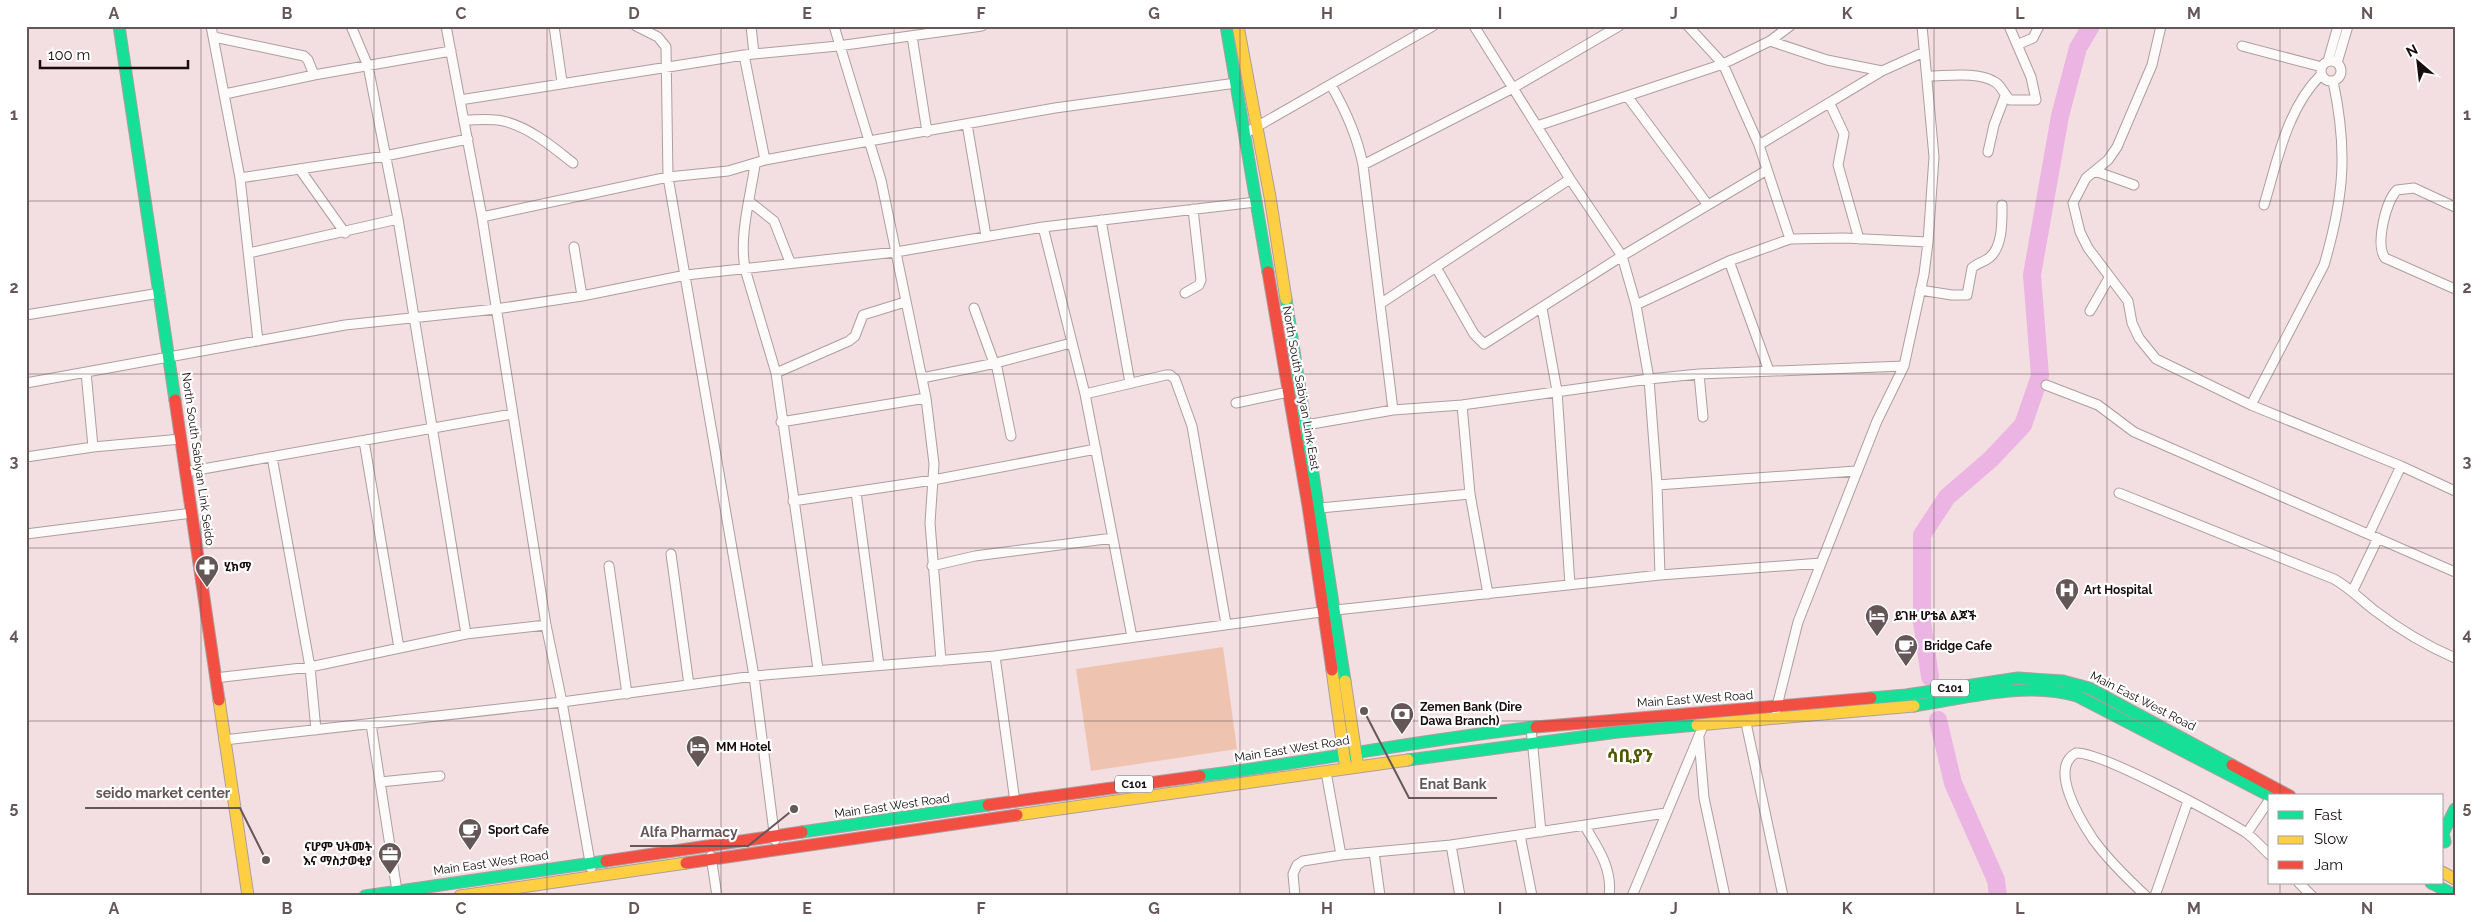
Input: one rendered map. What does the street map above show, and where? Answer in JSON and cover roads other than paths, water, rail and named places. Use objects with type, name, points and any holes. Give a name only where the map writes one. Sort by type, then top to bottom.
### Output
[{"type":"main road","name":"North South Sabiyan Link Seido","points":[[119,26],[248,896]]},
{"type":"main road","name":"North South Sabiyan Link East","points":[[1226,26],[1288,392],[1299,426],[1320,508],[1358,766]]},
{"type":"main road","name":"North South Sabiyan Link East","points":[[1238,26],[1270,197],[1346,768]]},
{"type":"main road","name":"Main East West Road","points":[[460,896],[1358,766],[1618,732],[1701,732],[1746,723],[1909,707],[2036,677],[2064,681],[2089,688],[2270,794]]},
{"type":"main road","name":"Main East West Road","points":[[365,896],[397,891],[424,892],[590,863],[1139,783],[1282,766],[1344,754],[1531,728],[1658,715],[1996,687],[2055,691],[2077,696],[2230,769]]},
{"type":"main road","points":[[2094,705],[2100,694]]},
{"type":"main road","points":[[1855,699],[1856,712]]},
{"type":"main road","points":[[1282,766],[1283,778]]},
{"type":"main road","points":[[1139,783],[1140,797]]},
{"type":"main road","points":[[1062,795],[1064,808]]},
{"type":"main road","points":[[996,805],[998,818]]},
{"type":"main road","points":[[2444,831],[2455,809]]},
{"type":"main road","points":[[2444,844],[2453,838],[2455,834]]},
{"type":"main road","points":[[2433,884],[2455,895]]},
{"type":"street","points":[[212,26],[240,178],[258,340]]},
{"type":"street","points":[[351,26],[368,66],[398,219],[466,634]]},
{"type":"street","points":[[446,26],[482,217],[546,625],[562,702],[592,876]]},
{"type":"street","points":[[554,26],[562,82]]},
{"type":"street","points":[[636,26],[658,37],[666,47],[668,177],[754,676],[777,851]]},
{"type":"street","points":[[750,26],[754,54]]},
{"type":"street","points":[[834,26],[838,46],[882,180],[905,302],[926,398],[933,440],[933,480],[930,513],[932,566],[942,662]]},
{"type":"street","points":[[460,100],[562,82],[744,55],[838,46],[912,36],[921,31],[982,26]]},
{"type":"street","points":[[1244,134],[1256,129],[1433,26]]},
{"type":"street","points":[[1474,26],[1570,179],[1622,256],[1636,305],[1649,379],[1658,485],[1660,575]]},
{"type":"street","points":[[1363,165],[1513,88],[1619,26]]},
{"type":"street","points":[[1688,26],[1723,64],[1759,145],[1790,239]]},
{"type":"street","points":[[1537,126],[1723,64],[1770,41],[1790,26]]},
{"type":"street","points":[[1774,720],[1798,622],[1856,471],[1877,421],[1904,366],[1928,242],[1934,157],[1922,26]]},
{"type":"street","points":[[1928,76],[1972,76],[1990,79],[1999,85],[2005,96],[2010,100],[2033,101],[2037,98],[2019,44],[2009,26]]},
{"type":"street","points":[[2019,44],[2033,38],[2039,26]]},
{"type":"street","points":[[2161,26],[2152,65],[2117,147],[2108,160],[2086,178],[2076,194],[2074,211],[2088,248],[2128,301],[2132,323],[2139,338],[2156,360],[2251,405],[2401,466],[2455,491]]},
{"type":"street","points":[[2242,46],[2327,67],[2341,71],[2337,79],[2333,81],[2324,79],[2327,67],[2338,26]]},
{"type":"street","points":[[2264,205],[2284,138],[2307,89],[2327,67],[2348,26]]},
{"type":"street","points":[[912,36],[927,132]]},
{"type":"street","points":[[214,37],[304,56],[308,60],[314,75]]},
{"type":"street","points":[[1770,41],[1827,60],[1882,71]]},
{"type":"street","points":[[225,94],[314,75],[451,51]]},
{"type":"street","points":[[1759,145],[1882,71],[1924,52]]},
{"type":"street","points":[[744,55],[765,160]]},
{"type":"street","points":[[2251,405],[2324,265],[2331,240],[2338,211],[2343,155],[2333,81]]},
{"type":"street","points":[[482,217],[668,177],[707,175],[755,165],[765,160],[1055,108],[1236,83]]},
{"type":"street","points":[[1331,85],[1349,116],[1358,142],[1363,165],[1393,410]]},
{"type":"street","points":[[1627,96],[1708,205]]},
{"type":"street","points":[[1988,152],[1994,125],[2005,96]]},
{"type":"street","points":[[1830,104],[1844,134],[1838,165],[1859,239]]},
{"type":"street","points":[[464,120],[502,121],[520,127],[552,146],[573,163]]},
{"type":"street","points":[[967,124],[986,236]]},
{"type":"street","points":[[240,178],[301,171],[468,139]]},
{"type":"street","points":[[755,165],[743,234],[742,254],[744,269],[776,373],[781,422],[818,669]]},
{"type":"street","points":[[1437,269],[1474,334],[1484,344],[1622,256],[1767,170]]},
{"type":"street","points":[[301,171],[345,233]]},
{"type":"street","points":[[2095,171],[2134,185]]},
{"type":"street","points":[[1380,304],[1437,269],[1570,179]]},
{"type":"street","points":[[2455,207],[2414,188],[2397,190],[2392,194],[2382,230],[2381,248],[2385,258],[2455,289]]},
{"type":"street","points":[[750,202],[774,221],[790,262]]},
{"type":"street","points":[[26,383],[258,340],[345,326],[414,320],[582,296],[686,275],[790,262],[896,252],[1043,226],[1256,202]]},
{"type":"street","points":[[1920,290],[1952,296],[1967,295],[1972,268],[1991,256],[1998,243],[2002,224],[2002,205]]},
{"type":"street","points":[[1185,293],[1199,285],[1201,280],[1193,209]]},
{"type":"street","points":[[249,253],[345,233],[398,219]]},
{"type":"street","points":[[1101,220],[1130,383]]},
{"type":"street","points":[[1043,226],[1085,394],[1132,637]]},
{"type":"street","points":[[1636,305],[1729,261],[1790,239],[1928,242]]},
{"type":"street","points":[[574,247],[582,296]]},
{"type":"street","points":[[1729,261],[1769,371]]},
{"type":"street","points":[[2090,311],[2109,278]]},
{"type":"street","points":[[26,315],[160,293]]},
{"type":"street","points":[[776,373],[849,341],[855,336],[863,315],[905,302]]},
{"type":"street","points":[[974,308],[995,363],[1011,436]]},
{"type":"street","points":[[1542,308],[1557,391],[1570,585]]},
{"type":"street","points":[[922,378],[995,363],[1071,343]]},
{"type":"street","points":[[1299,426],[1393,410],[1462,405],[1557,391],[1699,374],[1904,366]]},
{"type":"street","points":[[86,372],[92,447]]},
{"type":"street","points":[[1085,394],[1170,374],[1180,388],[1192,426],[1226,624]]},
{"type":"street","points":[[1699,374],[1703,417]]},
{"type":"street","points":[[2046,385],[2098,405],[2134,432],[2455,572]]},
{"type":"street","points":[[1236,402],[1288,392]]},
{"type":"street","points":[[781,422],[926,398]]},
{"type":"street","points":[[1462,405],[1470,494],[1488,594]]},
{"type":"street","points":[[186,472],[512,414]]},
{"type":"street","points":[[26,457],[92,447],[181,439]]},
{"type":"street","points":[[364,441],[399,648]]},
{"type":"street","points":[[793,502],[933,480],[1096,449]]},
{"type":"street","points":[[272,457],[310,667],[316,730]]},
{"type":"street","points":[[2369,534],[2401,466]]},
{"type":"street","points":[[1658,485],[1856,471]]},
{"type":"street","points":[[856,492],[879,665]]},
{"type":"street","points":[[2119,493],[2274,553],[2334,579],[2353,590],[2372,609],[2413,638],[2455,658]]},
{"type":"street","points":[[1320,508],[1470,494]]},
{"type":"street","points":[[26,534],[192,513]]},
{"type":"street","points":[[932,566],[975,556],[1113,538]]},
{"type":"street","points":[[2353,590],[2378,538]]},
{"type":"street","points":[[670,554],[688,685]]},
{"type":"street","points":[[224,740],[502,707],[562,702],[818,669],[942,662],[995,656],[1336,610],[1660,575],[1821,563]]},
{"type":"street","points":[[609,566],[628,694]]},
{"type":"street","points":[[215,678],[310,667],[466,634],[546,625]]},
{"type":"street","points":[[995,656],[1015,802]]},
{"type":"street","points":[[1746,723],[1783,896]]},
{"type":"street","points":[[371,724],[397,891]]},
{"type":"street","points":[[1531,728],[1541,832]]},
{"type":"street","points":[[1632,896],[1701,732]]},
{"type":"street","points":[[1701,732],[1704,798],[1725,896]]},
{"type":"street","points":[[2146,896],[2093,839],[2065,784],[2066,762],[2072,755],[2080,753],[2107,762],[2188,801],[2247,833],[2268,853]]},
{"type":"street","points":[[1326,772],[1341,855]]},
{"type":"street","points":[[380,782],[440,776]]},
{"type":"street","points":[[2155,896],[2188,801]]},
{"type":"street","points":[[2247,833],[2268,801]]},
{"type":"street","points":[[1295,896],[1293,874],[1297,865],[1303,861],[1341,855],[1451,845],[1666,813]]},
{"type":"street","points":[[1584,825],[1600,850],[1608,873],[1608,896]]},
{"type":"street","points":[[1520,835],[1532,896]]},
{"type":"street","points":[[1451,845],[1460,896]]},
{"type":"street","points":[[710,846],[717,896]]},
{"type":"street","points":[[1374,852],[1380,896]]},
{"type":"street","points":[[2300,884],[2312,896]]},
{"type":"waterway","points":[[1930,677],[1922,622],[1922,535],[1947,497],[1991,459],[2023,425],[2040,376],[2032,275],[2060,116],[2078,48],[2091,26]]},
{"type":"waterway","points":[[1938,720],[1953,783],[1996,880],[1998,896]]},
{"type":"place","name":"ሂክማ","points":[[207,588]]},
{"type":"place","name":"Art Hospital","points":[[2067,611]]},
{"type":"place","name":"ይገዙ ሆቴል ልጆች","points":[[1877,637]]},
{"type":"place","name":"Bridge Cafe","points":[[1906,667]]},
{"type":"place","name":"Enat Bank","points":[[1364,711]]},
{"type":"place","name":"Zemen Bank (Dire Dawa Branch)","points":[[1402,735]]},
{"type":"place","name":"MM Hotel","points":[[698,768]]},
{"type":"place","name":"Alfa Pharmacy","points":[[794,809]]},
{"type":"place","name":"Sport Cafe","points":[[470,851]]},
{"type":"place","name":"seido market center","points":[[266,860]]},
{"type":"place","name":"ናሆም ህትመት እና ማስታወቂያ","points":[[390,875]]},
{"type":"district","name":"ሳቢያን","points":[[1630,755]]}]
